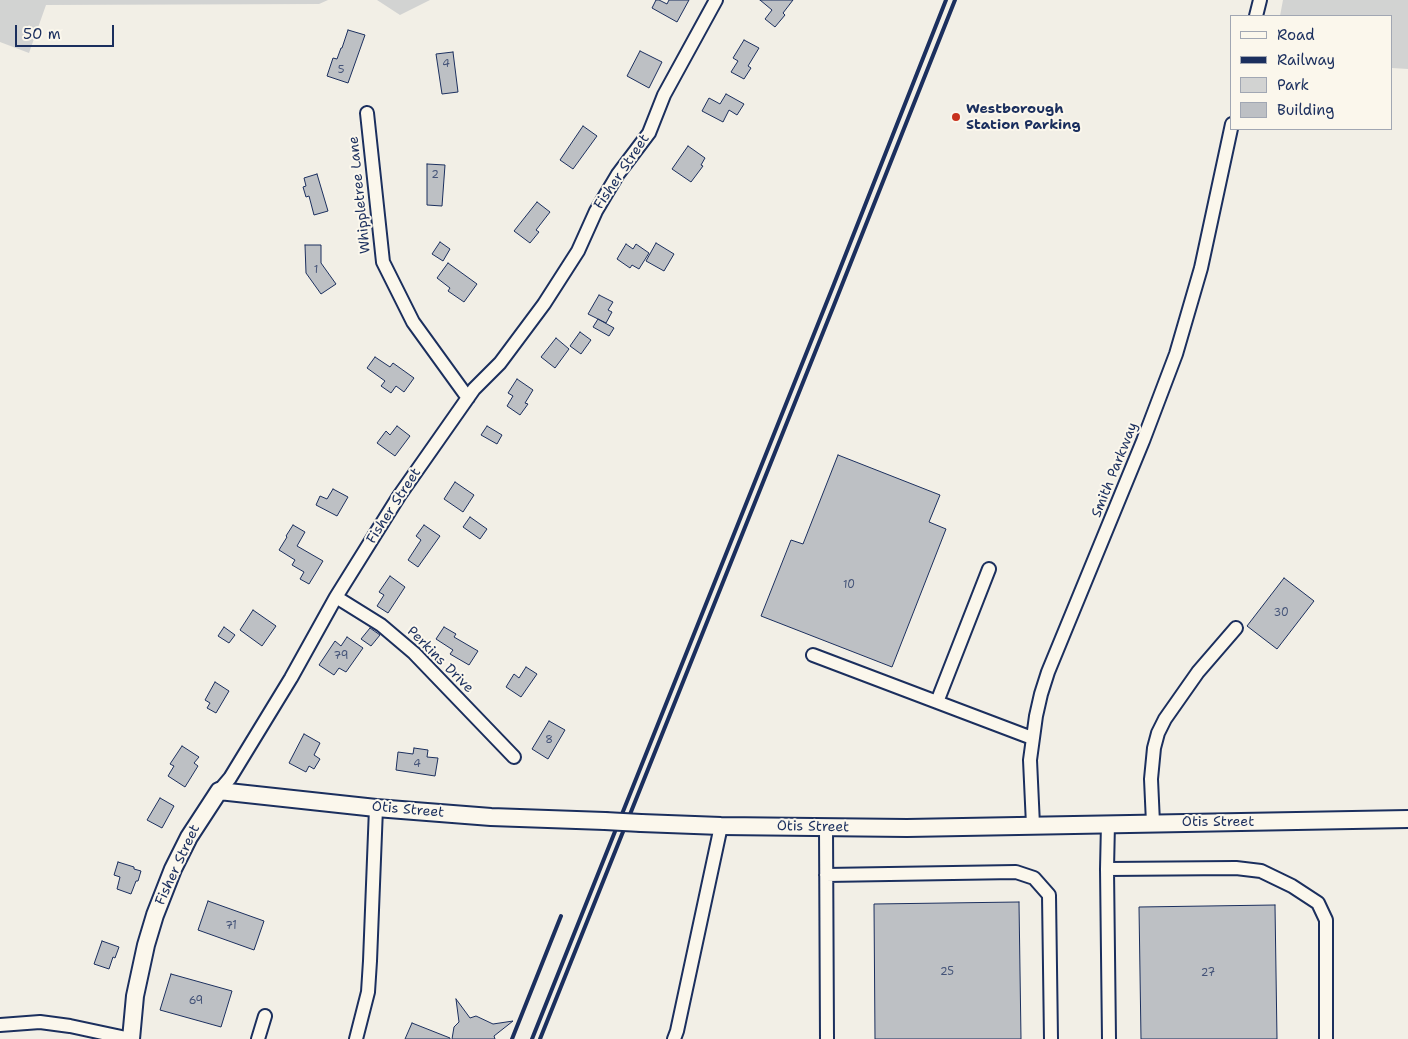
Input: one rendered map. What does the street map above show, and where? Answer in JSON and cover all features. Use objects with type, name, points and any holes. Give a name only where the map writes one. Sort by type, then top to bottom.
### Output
[{"type":"main road","name":"Otis Street","points":[[219,791],[376,808],[491,817],[721,826],[907,828],[1153,822],[1408,819]]},
{"type":"main road","name":"Fisher Street","points":[[131,1039],[135,996],[155,914],[181,853],[199,820],[219,791]]},
{"type":"street","name":"Fisher Street","points":[[219,791],[230,778],[291,678],[336,597],[399,496],[474,389],[500,363],[544,304],[578,251],[596,211],[618,174],[649,133],[664,95],[716,0]]},
{"type":"street","points":[[1256,15],[1260,0]]},
{"type":"street","name":"Whippletree Lane","points":[[367,113],[383,262],[413,322],[468,398]]},
{"type":"street","name":"Smith Parkway","points":[[1034,825],[1030,781],[1032,738],[1048,672],[1157,405],[1184,331],[1201,268],[1231,130]]},
{"type":"street","points":[[937,702],[989,569]]},
{"type":"street","name":"Perkins Drive","points":[[336,597],[381,625],[414,653],[514,757]]},
{"type":"street","points":[[1153,822],[1151,779],[1154,748],[1158,733],[1198,672],[1236,628]]},
{"type":"street","points":[[813,655],[1032,738]]},
{"type":"street","points":[[356,1039],[368,992],[376,808]]},
{"type":"street","points":[[1108,823],[1109,1039]]},
{"type":"street","points":[[674,1039],[678,1031],[721,826]]},
{"type":"street","points":[[826,827],[827,1039]]},
{"type":"street","points":[[1107,868],[1236,868],[1261,871],[1292,886],[1318,903],[1326,920],[1326,1039]]},
{"type":"street","points":[[826,875],[1016,872],[1034,878],[1049,895],[1051,1039]]},
{"type":"street","points":[[258,1039],[265,1016]]},
{"type":"street","points":[[0,1025],[40,1022],[70,1026],[131,1039]]},
{"type":"green space","points":[[0,0],[328,0],[319,4],[46,5],[29,53],[0,42]]},
{"type":"green space","points":[[377,0],[430,0],[400,15]]},
{"type":"green space","points":[[1283,0],[1408,0],[1408,69],[1393,68],[1393,15],[1280,15]]},
{"type":"building","points":[[656,0],[667,4],[669,0],[689,0],[677,22],[652,8]]},
{"type":"building","points":[[760,0],[793,0],[783,13],[785,15],[775,27],[765,19],[772,10]]},
{"type":"building","points":[[348,30],[365,35],[348,83],[327,76],[333,58],[337,59]]},
{"type":"building","points":[[744,40],[759,48],[748,66],[751,68],[744,79],[731,72],[738,61],[733,58]]},
{"type":"building","points":[[640,51],[662,62],[649,88],[627,76]]},
{"type":"building","points":[[453,52],[458,92],[442,94],[436,54]]},
{"type":"building","points":[[726,94],[744,104],[737,115],[729,110],[723,122],[702,111],[709,98],[720,104]]},
{"type":"building","points":[[583,126],[597,136],[573,169],[560,160]]},
{"type":"building","points":[[688,146],[705,158],[701,165],[703,166],[691,182],[672,169]]},
{"type":"building","points":[[427,164],[445,165],[442,206],[427,205]]},
{"type":"building","points":[[317,174],[328,211],[314,215],[309,196],[306,197],[303,187],[306,186],[304,178]]},
{"type":"building","points":[[537,202],[550,212],[536,230],[539,232],[530,243],[514,231]]},
{"type":"building","points":[[440,242],[450,249],[443,261],[432,254]]},
{"type":"building","points":[[656,243],[674,254],[664,271],[646,261]]},
{"type":"building","points":[[626,244],[633,249],[636,244],[649,253],[639,269],[632,265],[630,268],[617,259]]},
{"type":"building","points":[[305,245],[321,245],[321,263],[336,284],[321,294],[306,273]]},
{"type":"building","points":[[448,263],[477,284],[464,302],[448,291],[450,288],[437,278]]},
{"type":"building","points":[[599,295],[613,302],[608,310],[612,312],[606,323],[588,314]]},
{"type":"building","points":[[598,319],[614,328],[609,336],[593,327]]},
{"type":"building","points":[[580,332],[591,340],[581,354],[570,346]]},
{"type":"building","points":[[556,338],[569,349],[555,368],[541,357]]},
{"type":"building","points":[[375,357],[390,367],[393,363],[414,378],[404,392],[396,386],[391,393],[381,386],[385,381],[367,368]]},
{"type":"building","points":[[517,379],[533,390],[525,403],[528,404],[520,415],[507,406],[513,396],[508,393]]},
{"type":"building","points":[[397,426],[410,436],[395,456],[377,443],[386,431],[390,435]]},
{"type":"building","points":[[487,426],[502,435],[497,444],[481,435]]},
{"type":"building","points":[[838,455],[940,495],[929,522],[946,529],[892,667],[761,616],[791,540],[803,544]]},
{"type":"building","points":[[455,482],[474,495],[463,512],[444,499]]},
{"type":"building","points":[[333,489],[348,497],[337,516],[316,505],[320,496],[327,499]]},
{"type":"building","points":[[470,517],[487,529],[480,539],[463,527]]},
{"type":"building","points":[[293,525],[305,532],[297,546],[323,561],[309,584],[300,579],[304,572],[292,565],[295,560],[279,550]]},
{"type":"building","points":[[424,525],[440,536],[418,567],[408,560],[421,540],[416,536]]},
{"type":"building","points":[[390,576],[405,587],[388,613],[377,606],[384,595],[379,592]]},
{"type":"building","points":[[1284,578],[1314,601],[1277,649],[1247,626]]},
{"type":"building","points":[[253,610],[276,626],[262,646],[240,630]]},
{"type":"building","points":[[224,627],[235,635],[229,643],[218,636]]},
{"type":"building","points":[[444,627],[456,634],[454,637],[478,651],[469,665],[450,654],[453,650],[436,639]]},
{"type":"building","points":[[370,628],[380,635],[371,646],[361,639]]},
{"type":"building","points":[[347,637],[363,648],[346,672],[339,668],[334,675],[319,665],[335,641],[341,646]]},
{"type":"building","points":[[526,667],[537,674],[521,697],[506,687],[514,674],[519,678]]},
{"type":"building","points":[[215,682],[229,691],[216,713],[207,708],[210,703],[205,700]]},
{"type":"building","points":[[549,721],[565,730],[548,759],[532,749]]},
{"type":"building","points":[[304,734],[320,743],[314,755],[320,759],[314,769],[309,766],[306,772],[289,763]]},
{"type":"building","points":[[182,746],[199,757],[194,763],[198,766],[185,787],[168,776],[174,766],[170,764]]},
{"type":"building","points":[[414,748],[428,750],[427,757],[438,758],[435,776],[396,770],[398,752],[413,754]]},
{"type":"building","points":[[160,798],[174,806],[162,828],[147,820]]},
{"type":"building","points":[[118,862],[141,871],[131,894],[117,889],[120,877],[114,875]]},
{"type":"building","points":[[208,901],[264,921],[254,950],[198,930]]},
{"type":"building","points":[[1019,902],[1021,1039],[875,1039],[874,904]]},
{"type":"building","points":[[1275,905],[1277,1039],[1141,1039],[1139,907]]},
{"type":"building","points":[[102,941],[119,947],[109,969],[94,964]]},
{"type":"building","points":[[171,974],[232,991],[221,1027],[160,1010]]},
{"type":"building","points":[[456,999],[470,1018],[476,1016],[493,1024],[513,1021],[494,1036],[495,1039],[452,1039],[454,1027],[459,1022]]},
{"type":"building","points":[[412,1023],[450,1038],[450,1039],[405,1039]]},
{"type":"railway","points":[[532,1039],[946,0]]},
{"type":"railway","points":[[540,1039],[955,0]]},
{"type":"railway","points":[[512,1039],[561,916]]},
{"type":"place","name":"Westborough Station Parking","points":[[956,117]]}]
